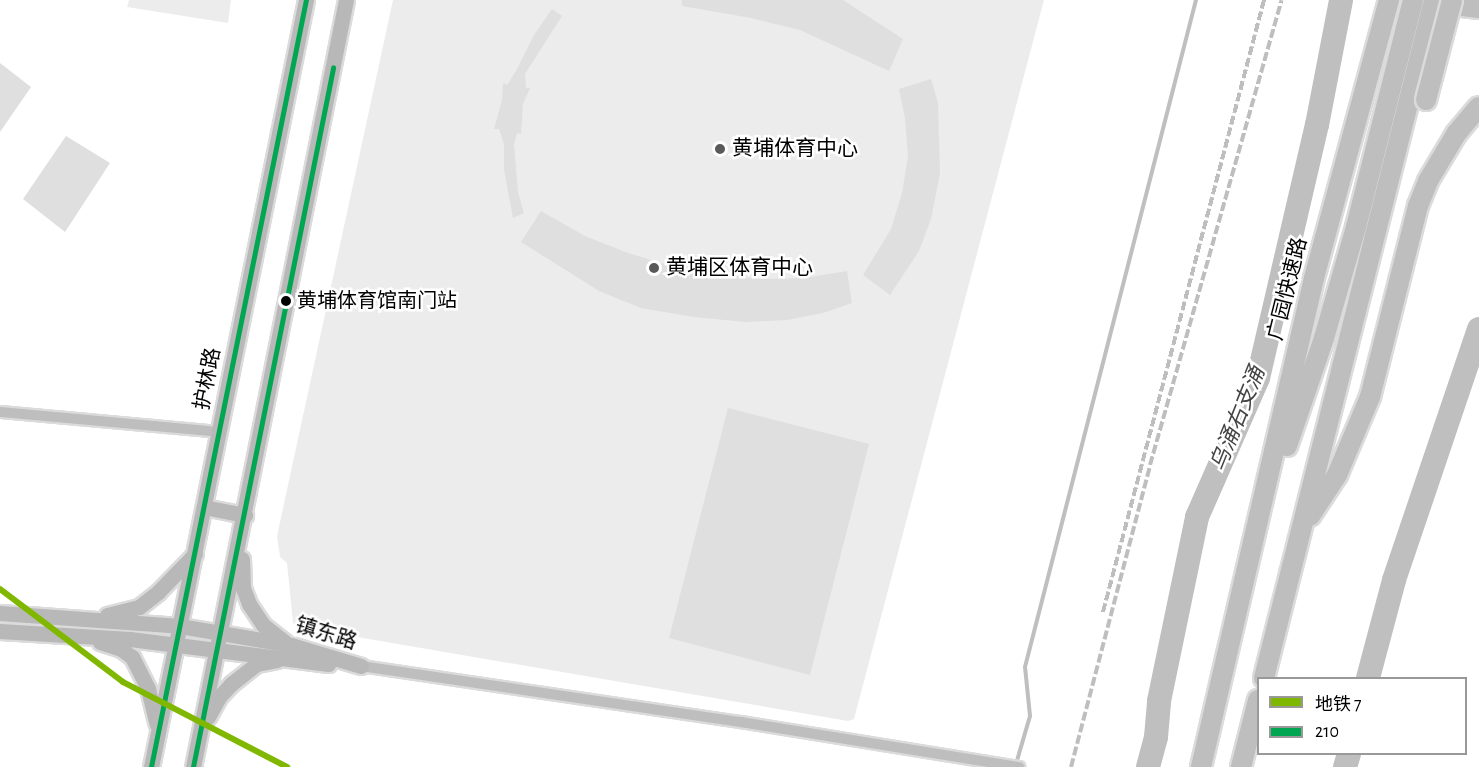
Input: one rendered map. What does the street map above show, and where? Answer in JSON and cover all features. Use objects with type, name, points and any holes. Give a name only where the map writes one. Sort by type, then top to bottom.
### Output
[{"type":"highway","name":"广园快速路","points":[[1201,767],[1314,278],[1389,0]]},
{"type":"highway","points":[[1251,554],[1324,338],[1356,227],[1413,0]]},
{"type":"highway","points":[[1417,100],[1434,0]]},
{"type":"highway","points":[[1445,0],[1454,4],[1479,8]]},
{"type":"highway","points":[[1264,677],[1389,174],[1452,0]]},
{"type":"highway","points":[[1301,531],[1337,475],[1370,397],[1418,206],[1450,143],[1479,107]]},
{"type":"highway","points":[[1241,767],[1257,703]]},
{"type":"main road","name":"护林路","points":[[151,767],[306,0]]},
{"type":"main road","points":[[194,767],[346,0]]},
{"type":"main road","points":[[204,507],[245,515]]},
{"type":"main road","points":[[201,730],[219,697],[231,684],[258,664],[288,651],[263,625],[249,604],[243,588],[240,537]]},
{"type":"main road","points":[[85,618],[120,613],[139,607],[158,592],[195,554]]},
{"type":"main road","name":"镇东路","points":[[0,613],[180,626],[221,632],[288,651],[361,666]]},
{"type":"main road","name":"镇东路","points":[[0,631],[83,636],[217,649],[288,651]]},
{"type":"main road","points":[[83,636],[121,650],[132,657],[148,689],[159,729]]},
{"type":"street","points":[[0,412],[219,432]]},
{"type":"street","points":[[361,666],[741,722],[1019,767]]},
{"type":"shaded area","points":[[129,0],[231,0],[228,23],[127,7]]},
{"type":"shaded area","name":"黄埔区体育中心","points":[[393,0],[1044,0],[854,719],[848,721],[299,627],[293,623],[287,563],[280,557],[277,536]]},
{"type":"building","points":[[682,0],[843,0],[903,39],[889,71],[800,30],[751,18],[682,6]]},
{"type":"building","points":[[552,9],[562,16],[525,74],[526,88],[530,88],[523,104],[521,134],[517,133],[514,144],[518,192],[524,213],[513,218],[504,170],[504,144],[499,129],[494,129],[502,100],[503,83],[507,85],[534,35]]},
{"type":"building","points":[[0,63],[31,87],[0,132]]},
{"type":"building","points":[[931,79],[938,103],[940,173],[931,219],[919,251],[890,295],[863,275],[891,229],[902,193],[908,156],[905,118],[899,89]]},
{"type":"building","points":[[66,136],[110,163],[65,232],[23,199]]},
{"type":"building","points":[[541,211],[585,236],[628,253],[710,274],[764,279],[804,278],[847,271],[852,303],[823,313],[787,320],[745,322],[694,317],[641,308],[599,291],[521,242]]},
{"type":"building","points":[[728,408],[869,444],[810,675],[669,638]]},
{"type":"waterway","points":[[1016,764],[1030,716],[1025,667],[1196,0]]},
{"type":"waterway","name":"乌涌右支涌","points":[[1148,767],[1156,737],[1159,701],[1197,517],[1258,378],[1317,125],[1341,0]]},
{"type":"waterway","name":"乌涌右支涌","points":[[1368,677],[1394,580],[1479,329]]},
{"type":"waterway","name":"乌涌右支涌","points":[[1345,767],[1349,755]]},
{"type":"railway","points":[[1103,612],[1264,0]]},
{"type":"railway","points":[[1071,767],[1150,465],[1282,0]]},
{"type":"metro line","name":"7","points":[[0,589],[123,682],[287,767]]},
{"type":"transit line","name":"210","points":[[151,767],[306,0]]},
{"type":"transit line","name":"210","points":[[193,767],[333,68]]},
{"type":"place","name":"黄埔体育中心","points":[[720,149]]},
{"type":"place","name":"黄埔区体育中心","points":[[654,268]]},
{"type":"place","name":"黄埔体育馆南门站","points":[[286,301]]}]
